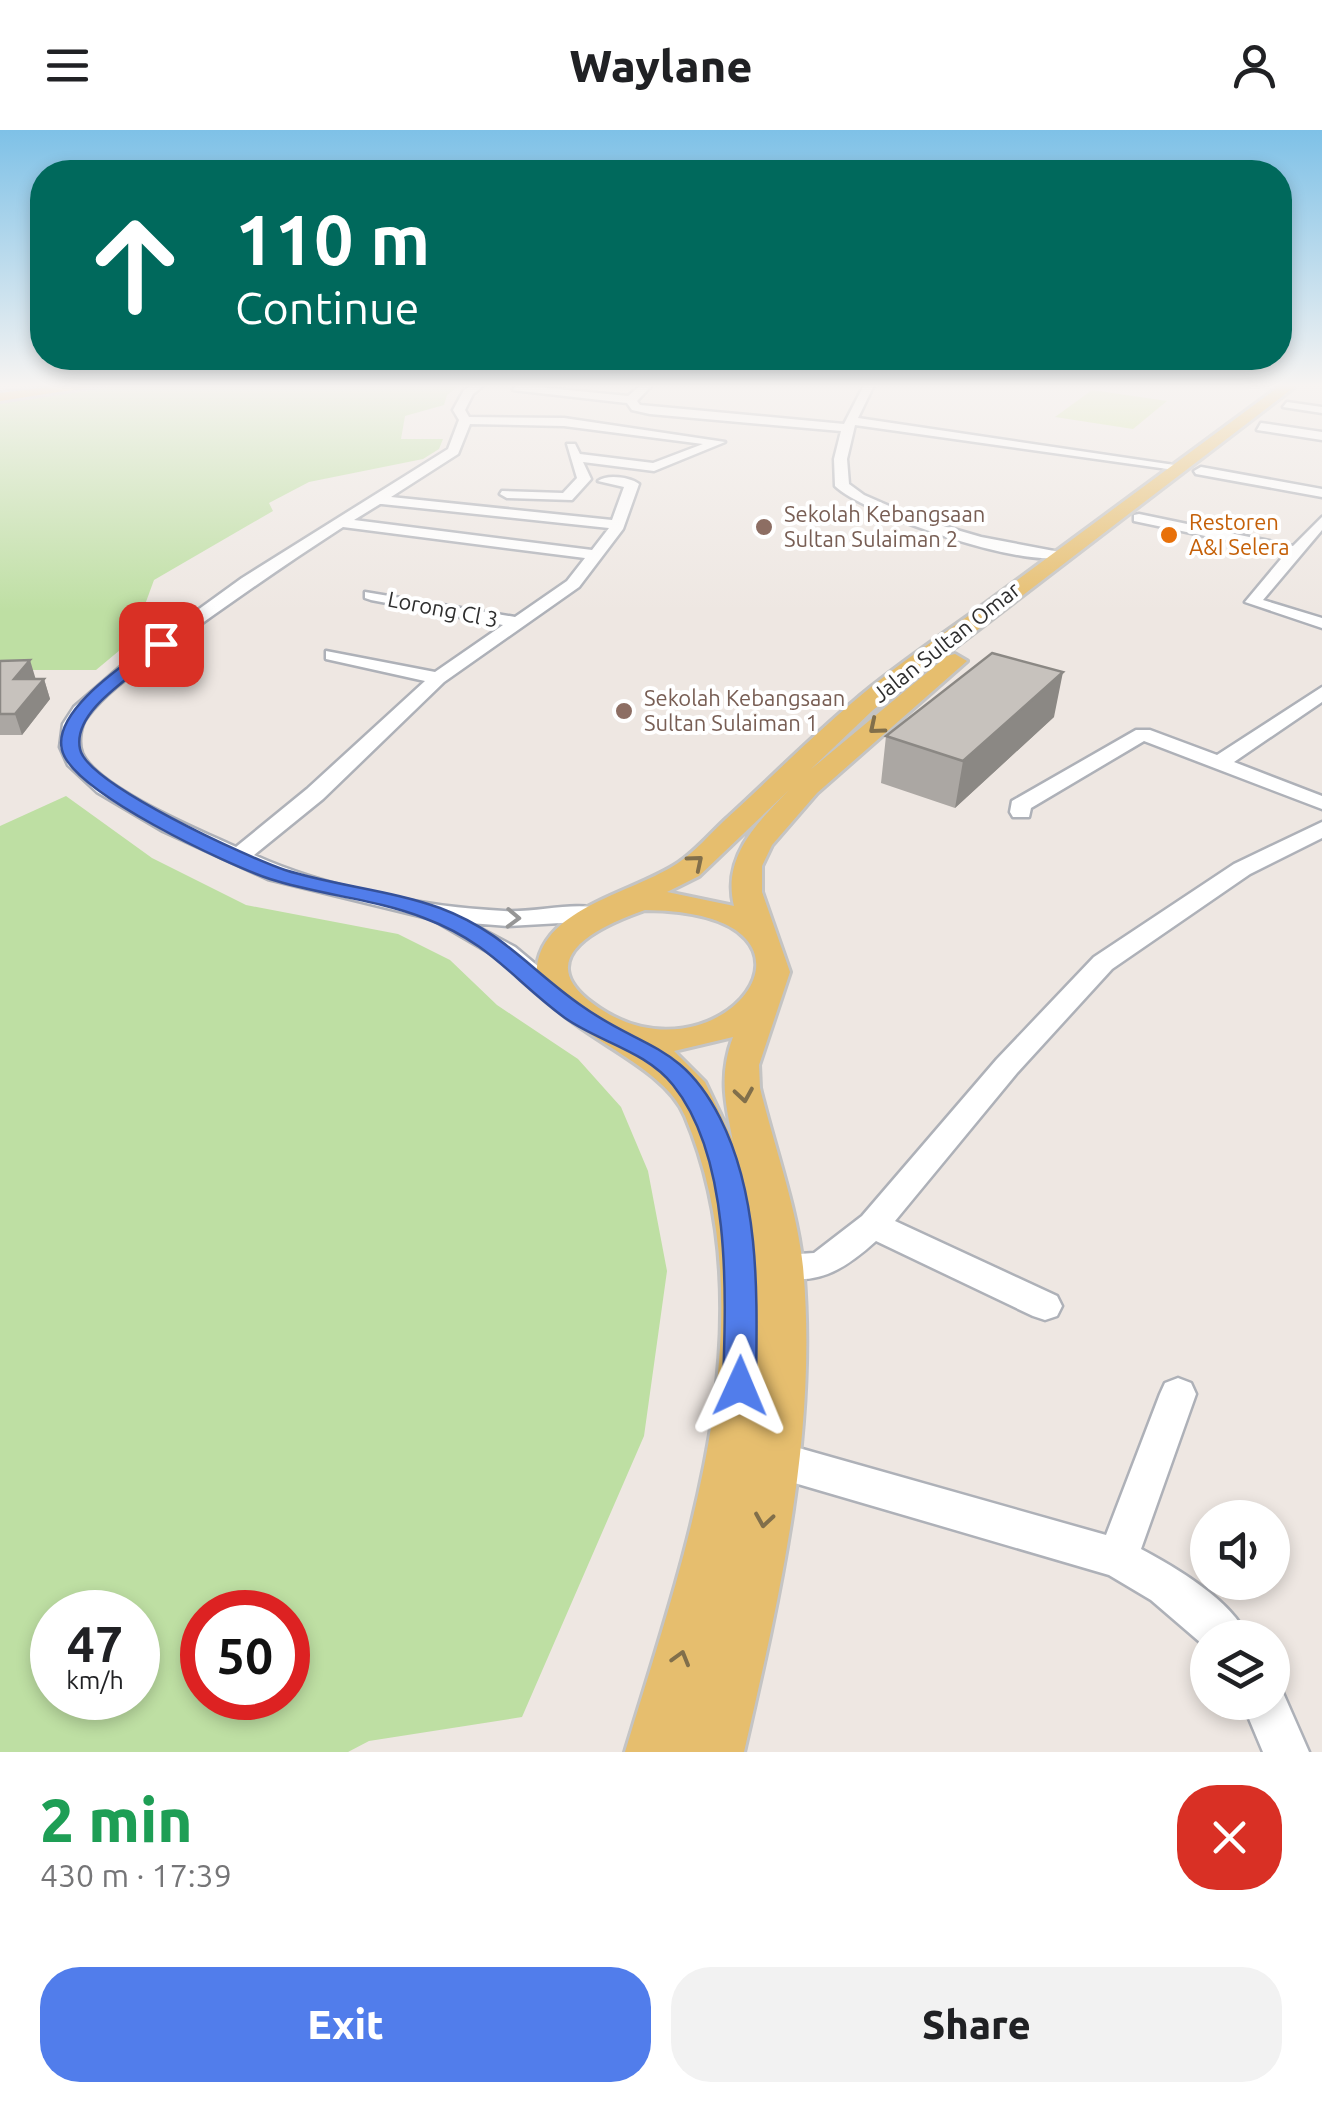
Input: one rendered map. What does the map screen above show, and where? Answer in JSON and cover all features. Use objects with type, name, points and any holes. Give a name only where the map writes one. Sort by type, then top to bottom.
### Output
[{"type":"main road","name":"Jalan Sultan Omar","points":[[603,911],[688,870],[864,705],[1039,570],[1202,461]]},
{"type":"main road","points":[[759,933],[748,900],[747,864],[792,804],[828,767],[969,650],[1139,518],[1205,461]]},
{"type":"main road","points":[[714,1752],[750,1612],[780,1418],[781,1265],[741,1088],[741,1065],[776,974],[769,946],[759,933],[708,906],[642,901],[603,911],[570,930],[554,951],[550,975],[560,999],[593,1025],[617,1034],[659,1040],[702,1036],[727,1028],[764,1002]]},
{"type":"main road","points":[[617,1034],[682,1078],[700,1104],[733,1205],[742,1288],[739,1418],[699,1597],[655,1752]]},
{"type":"street","points":[[440,461],[248,581],[132,666],[73,724],[70,747],[75,761],[104,788],[276,874],[431,912],[508,919],[603,911]]},
{"type":"street","points":[[507,494],[567,497],[584,479],[577,461]]},
{"type":"street","points":[[604,461],[654,467],[671,461]]},
{"type":"street","points":[[843,461],[840,474],[849,493],[884,510],[1003,548],[1062,554]]},
{"type":"street","points":[[1128,461],[1322,493]]},
{"type":"street","points":[[238,858],[314,794],[438,678],[573,584],[618,524],[632,484],[605,481]]},
{"type":"street","points":[[382,500],[618,524]]},
{"type":"street","points":[[1139,518],[1297,551]]},
{"type":"street","points":[[1322,521],[1254,602],[1322,623]]},
{"type":"street","points":[[342,523],[596,555]]},
{"type":"street","points":[[1003,548],[1039,570]]},
{"type":"street","name":"Lorong Cl 3","points":[[371,596],[516,622]]},
{"type":"street","points":[[332,655],[438,678]]},
{"type":"street","points":[[1222,762],[1322,693]]},
{"type":"street","points":[[1022,812],[1020,806],[1143,734],[1322,803]]},
{"type":"street","points":[[781,1265],[817,1266],[835,1258],[873,1225],[1006,1066],[1103,964],[1242,870],[1322,829]]},
{"type":"street","points":[[431,912],[506,952],[560,999]]},
{"type":"street","points":[[873,1225],[1045,1306]]},
{"type":"street","points":[[1117,1558],[1178,1394]]},
{"type":"street","points":[[774,1458],[1117,1558],[1166,1585],[1206,1620]]},
{"type":"street","points":[[1272,1720],[1286,1752]]},
{"type":"green space","points":[[0,461],[415,461],[309,482],[269,503],[273,511],[154,580],[132,640],[96,670],[0,670]]},
{"type":"green space","points":[[66,796],[152,858],[246,905],[398,934],[450,960],[497,1005],[578,1059],[621,1107],[648,1171],[667,1271],[644,1436],[522,1717],[369,1741],[348,1752],[0,1752],[0,826]]},
{"type":"building","points":[[992,653],[1063,672],[963,761],[886,736]]},
{"type":"building","points":[[30,660],[14,679],[44,679],[15,714],[0,714],[0,661]]},
{"type":"place","name":"Sekolah Kebangsaan Sultan Sulaiman 2","points":[[764,527]]},
{"type":"place","name":"Restoren A&I Selera","points":[[1169,535]]},
{"type":"place","name":"Sekolah Kebangsaan Sultan Sulaiman 1","points":[[624,711]]},
{"type":"route","points":[[161,644],[104,688],[73,724],[70,747],[75,761],[104,788],[172,826],[276,874],[431,912],[481,936],[506,952],[574,1013],[655,1056],[682,1078],[708,1121],[733,1205],[742,1288],[740,1386]]}]
